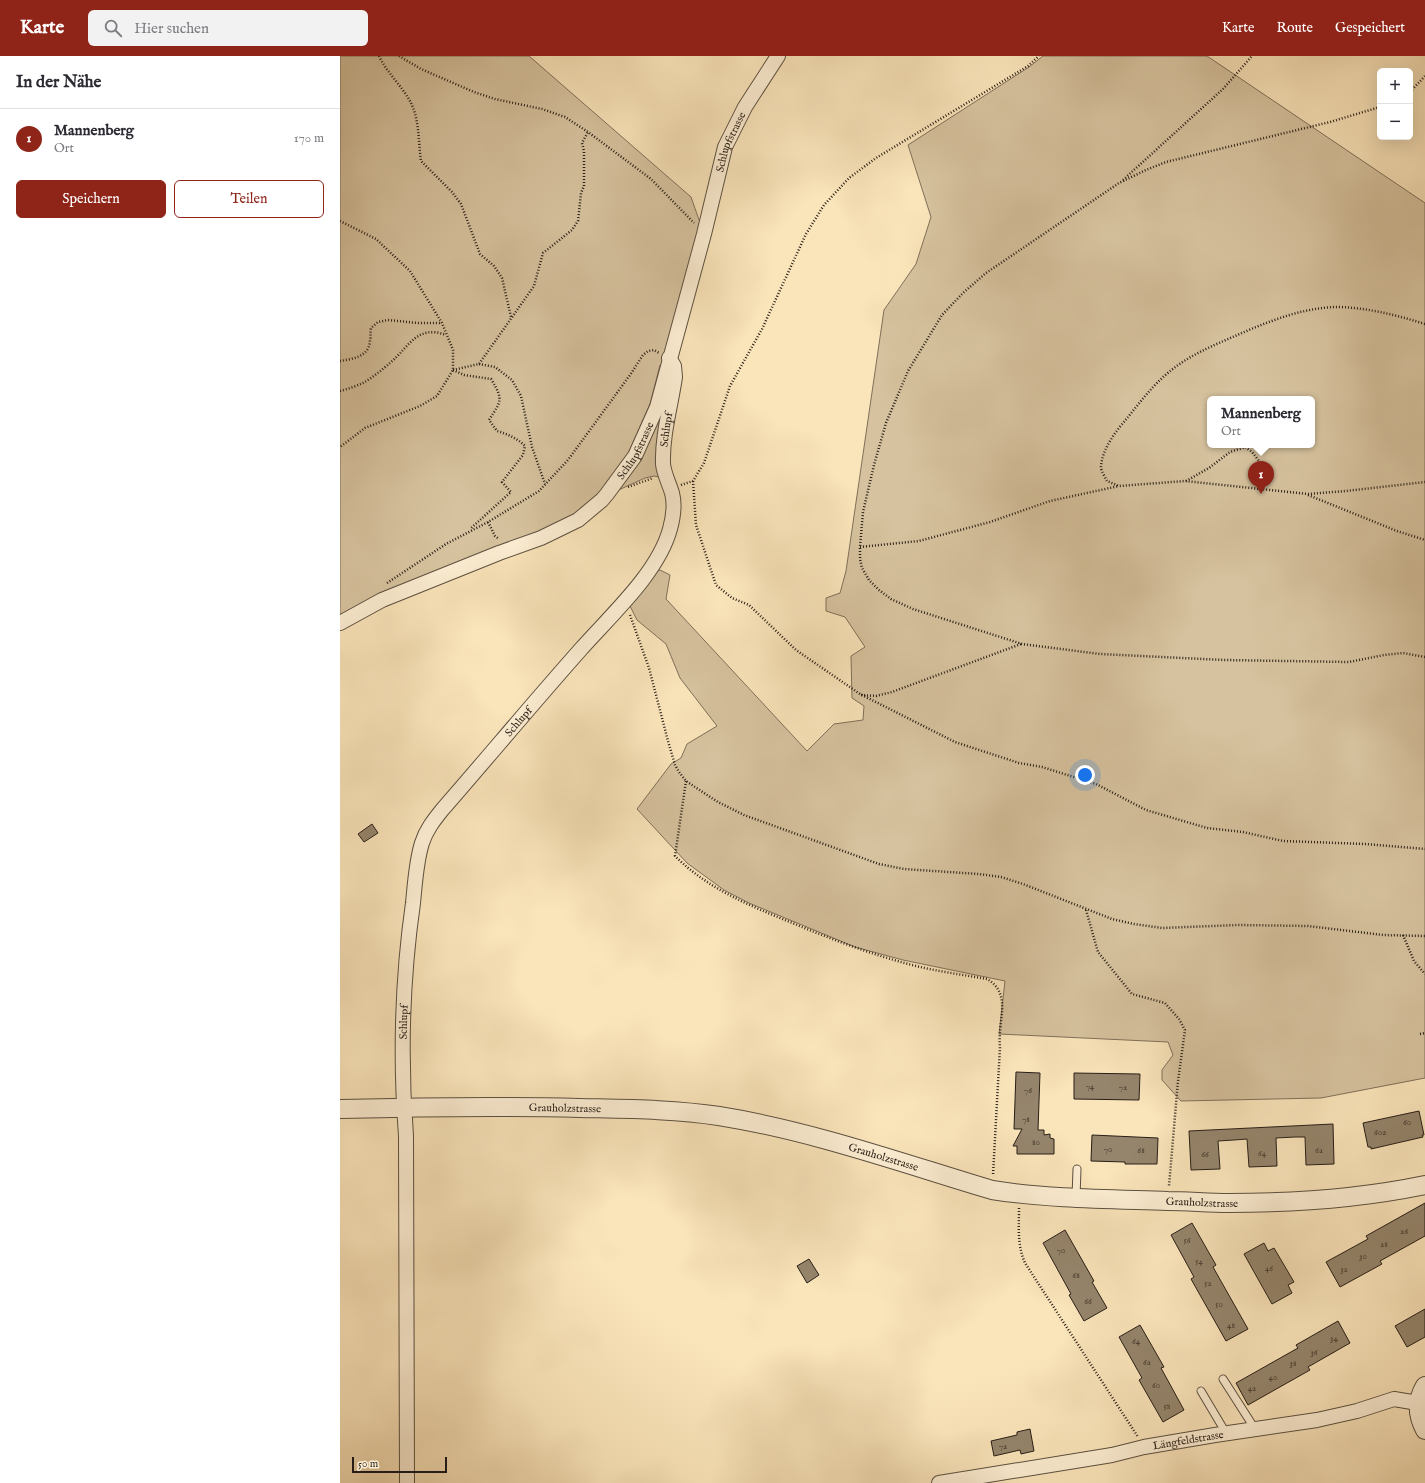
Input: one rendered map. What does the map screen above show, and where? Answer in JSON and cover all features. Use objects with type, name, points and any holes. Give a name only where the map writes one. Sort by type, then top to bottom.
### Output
[{"type":"street","name":"Schlupfstrasse","points":[[340,623],[382,600],[541,538],[578,520],[607,494],[635,456],[657,407],[669,358],[704,234],[725,147],[745,107],[778,56]]},
{"type":"street","name":"Schlupf","points":[[407,1483],[406,1136],[403,1037],[405,964],[419,856],[426,833],[442,810],[582,648],[625,601],[656,561],[666,542],[671,527],[674,503],[665,472],[663,454],[675,377],[674,366],[669,358]]},
{"type":"street","name":"Grauholzstrasse","points":[[340,1109],[607,1108],[665,1111],[717,1116],[804,1133],[992,1190],[1099,1200],[1228,1203],[1325,1199],[1425,1185]]},
{"type":"street","name":"Längfeldstrasse","points":[[939,1483],[1112,1455],[1144,1447],[1226,1433],[1317,1420],[1357,1411],[1394,1399],[1421,1394]]},
{"type":"street","points":[[1421,1394],[1420,1417],[1425,1430]]},
{"type":"lane","points":[[1076,1198],[1077,1169]]},
{"type":"lane","points":[[1223,1379],[1254,1429]]},
{"type":"lane","points":[[1201,1392],[1226,1433]]},
{"type":"path","points":[[379,56],[384,66],[410,102],[419,125],[421,161],[452,192],[461,204],[480,254],[494,266],[502,278],[511,317]]},
{"type":"path","points":[[399,56],[422,69],[474,92],[495,99],[552,112],[565,117],[588,132],[651,179],[704,234]]},
{"type":"path","points":[[1039,56],[1021,70],[876,158],[849,178],[824,205],[808,229],[762,329],[730,386],[704,463],[693,481],[696,525],[716,586],[732,598],[749,605],[796,650],[860,694],[955,742],[1019,763],[1042,767],[1096,784],[1146,810],[1207,828],[1243,832],[1283,841],[1366,844],[1425,849]]},
{"type":"path","points":[[1252,56],[1223,89],[1119,183],[986,273],[942,315],[908,371],[886,422],[863,512],[860,547],[862,568],[869,580],[891,599],[913,608],[1022,644],[1100,654],[1224,660],[1349,662],[1384,654],[1403,653],[1425,656]]},
{"type":"path","points":[[1413,89],[1425,76]]},
{"type":"path","points":[[1119,183],[1166,162],[1330,122],[1377,108]]},
{"type":"path","points":[[478,364],[534,286],[543,253],[572,230],[578,221],[581,193],[584,186],[584,151],[582,143],[588,132]]},
{"type":"path","points":[[340,221],[376,239],[410,271],[442,323],[453,350],[453,370],[437,396],[420,406],[365,428],[340,447]]},
{"type":"path","points":[[1119,486],[1107,481],[1101,468],[1105,451],[1116,431],[1148,392],[1169,372],[1193,355],[1261,324],[1291,314],[1337,307],[1361,308],[1389,313],[1425,324]]},
{"type":"path","points":[[340,361],[353,359],[365,354],[370,341],[371,328],[378,322],[388,320],[418,323],[442,323]]},
{"type":"path","points":[[340,391],[364,382],[391,362],[410,342],[426,332],[436,332],[446,335]]},
{"type":"path","points":[[381,587],[428,555],[468,531],[488,522],[539,490],[568,460],[630,376],[643,355],[648,351],[654,350],[669,358]]},
{"type":"path","points":[[453,370],[478,364],[495,367],[512,380],[521,396],[532,447],[545,484]]},
{"type":"path","points":[[453,370],[464,375],[491,379],[499,392],[500,403],[489,420],[497,431],[505,433],[520,441],[524,446],[523,455],[502,482],[511,492],[468,531]]},
{"type":"path","points":[[1185,481],[1208,468],[1230,452],[1245,448],[1252,452],[1259,461]]},
{"type":"path","points":[[607,494],[612,495],[620,493],[627,488],[650,478],[669,484],[693,481]]},
{"type":"path","points":[[860,547],[918,541],[990,522],[1050,501],[1119,486],[1185,481],[1308,494],[1346,492],[1425,482]]},
{"type":"path","points":[[1308,494],[1396,531],[1425,540]]},
{"type":"path","points":[[488,522],[495,536],[510,550]]},
{"type":"path","points":[[625,601],[651,674],[671,754],[679,772],[686,781],[718,802],[744,815],[879,864],[904,869],[1001,877],[1023,884],[1086,910],[1112,919],[1134,924],[1162,928],[1308,926],[1383,935],[1425,936]]},
{"type":"path","points":[[860,694],[876,696],[892,692],[1022,644]]},
{"type":"path","points":[[686,781],[675,856],[723,892],[749,906],[855,948],[902,962],[987,979],[997,987],[1002,994],[1002,1003],[998,1036],[1000,1047],[992,1190]]},
{"type":"path","points":[[1086,910],[1098,952],[1132,994],[1165,1003],[1179,1018],[1185,1030],[1178,1081],[1168,1201]]},
{"type":"path","points":[[1402,936],[1414,961],[1425,974]]},
{"type":"path","points":[[1420,1034],[1425,1034]]},
{"type":"path","points":[[1022,1194],[1019,1206],[1018,1241],[1020,1252],[1144,1447]]},
{"type":"shaded area","points":[[340,56],[529,56],[691,197],[704,234],[669,358],[660,365],[650,404],[628,454],[595,500],[572,517],[340,618]]},
{"type":"shaded area","points":[[1043,56],[1207,56],[1425,203],[1425,1078],[1321,1098],[1181,1101],[1162,1080],[1162,1070],[1173,1055],[1168,1042],[999,1034],[1005,981],[903,960],[855,947],[749,903],[724,890],[687,863],[637,809],[671,764],[681,758],[687,744],[717,726],[680,678],[666,644],[637,620],[628,602],[650,573],[660,570],[670,575],[666,599],[807,751],[834,724],[863,720],[864,706],[852,698],[851,656],[865,647],[845,617],[826,611],[826,598],[840,593],[846,571],[884,310],[916,264],[931,217],[908,145],[1029,67]]},
{"type":"shaded area","points":[[669,375],[663,478],[654,476],[645,478],[612,493]]},
{"type":"building","points":[[372,824],[378,833],[364,842],[358,834]]},
{"type":"building","points":[[1016,1072],[1040,1073],[1038,1130],[1044,1130],[1044,1135],[1050,1134],[1050,1138],[1054,1139],[1054,1154],[1017,1154],[1017,1146],[1013,1146],[1022,1129],[1014,1129]]},
{"type":"building","points":[[1074,1073],[1140,1074],[1139,1100],[1074,1099]]},
{"type":"building","points":[[1419,1111],[1424,1135],[1422,1135],[1423,1137],[1371,1149],[1371,1147],[1368,1147],[1363,1123]]},
{"type":"building","points":[[1333,1124],[1334,1164],[1306,1165],[1305,1137],[1295,1137],[1276,1138],[1277,1166],[1249,1167],[1247,1139],[1218,1141],[1220,1169],[1191,1170],[1189,1131]]},
{"type":"building","points":[[1092,1135],[1158,1138],[1157,1164],[1125,1164],[1125,1162],[1091,1161]]},
{"type":"building","points":[[1425,1203],[1425,1236],[1380,1261],[1382,1264],[1340,1287],[1326,1262],[1368,1239],[1366,1236]]},
{"type":"building","points":[[1192,1223],[1216,1265],[1213,1267],[1248,1329],[1226,1341],[1191,1279],[1194,1277],[1171,1235]]},
{"type":"building","points":[[1065,1230],[1094,1281],[1092,1282],[1107,1308],[1084,1321],[1043,1243]]},
{"type":"building","points":[[1264,1243],[1268,1251],[1274,1248],[1294,1282],[1288,1285],[1292,1293],[1272,1304],[1244,1254]]},
{"type":"building","points":[[809,1259],[819,1275],[807,1283],[797,1266]]},
{"type":"building","points":[[1425,1309],[1425,1337],[1407,1347],[1395,1326]]},
{"type":"building","points":[[1338,1321],[1350,1343],[1308,1367],[1310,1370],[1248,1405],[1236,1383],[1298,1348],[1296,1345]]},
{"type":"building","points":[[1140,1325],[1164,1367],[1161,1368],[1184,1410],[1163,1422],[1139,1380],[1142,1378],[1119,1337]]},
{"type":"building","points":[[1030,1429],[1034,1451],[1021,1454],[1020,1450],[994,1456],[991,1441],[1017,1435],[1017,1432]]},
{"type":"place","name":"Mannenberg","points":[[1261,494]]}]
